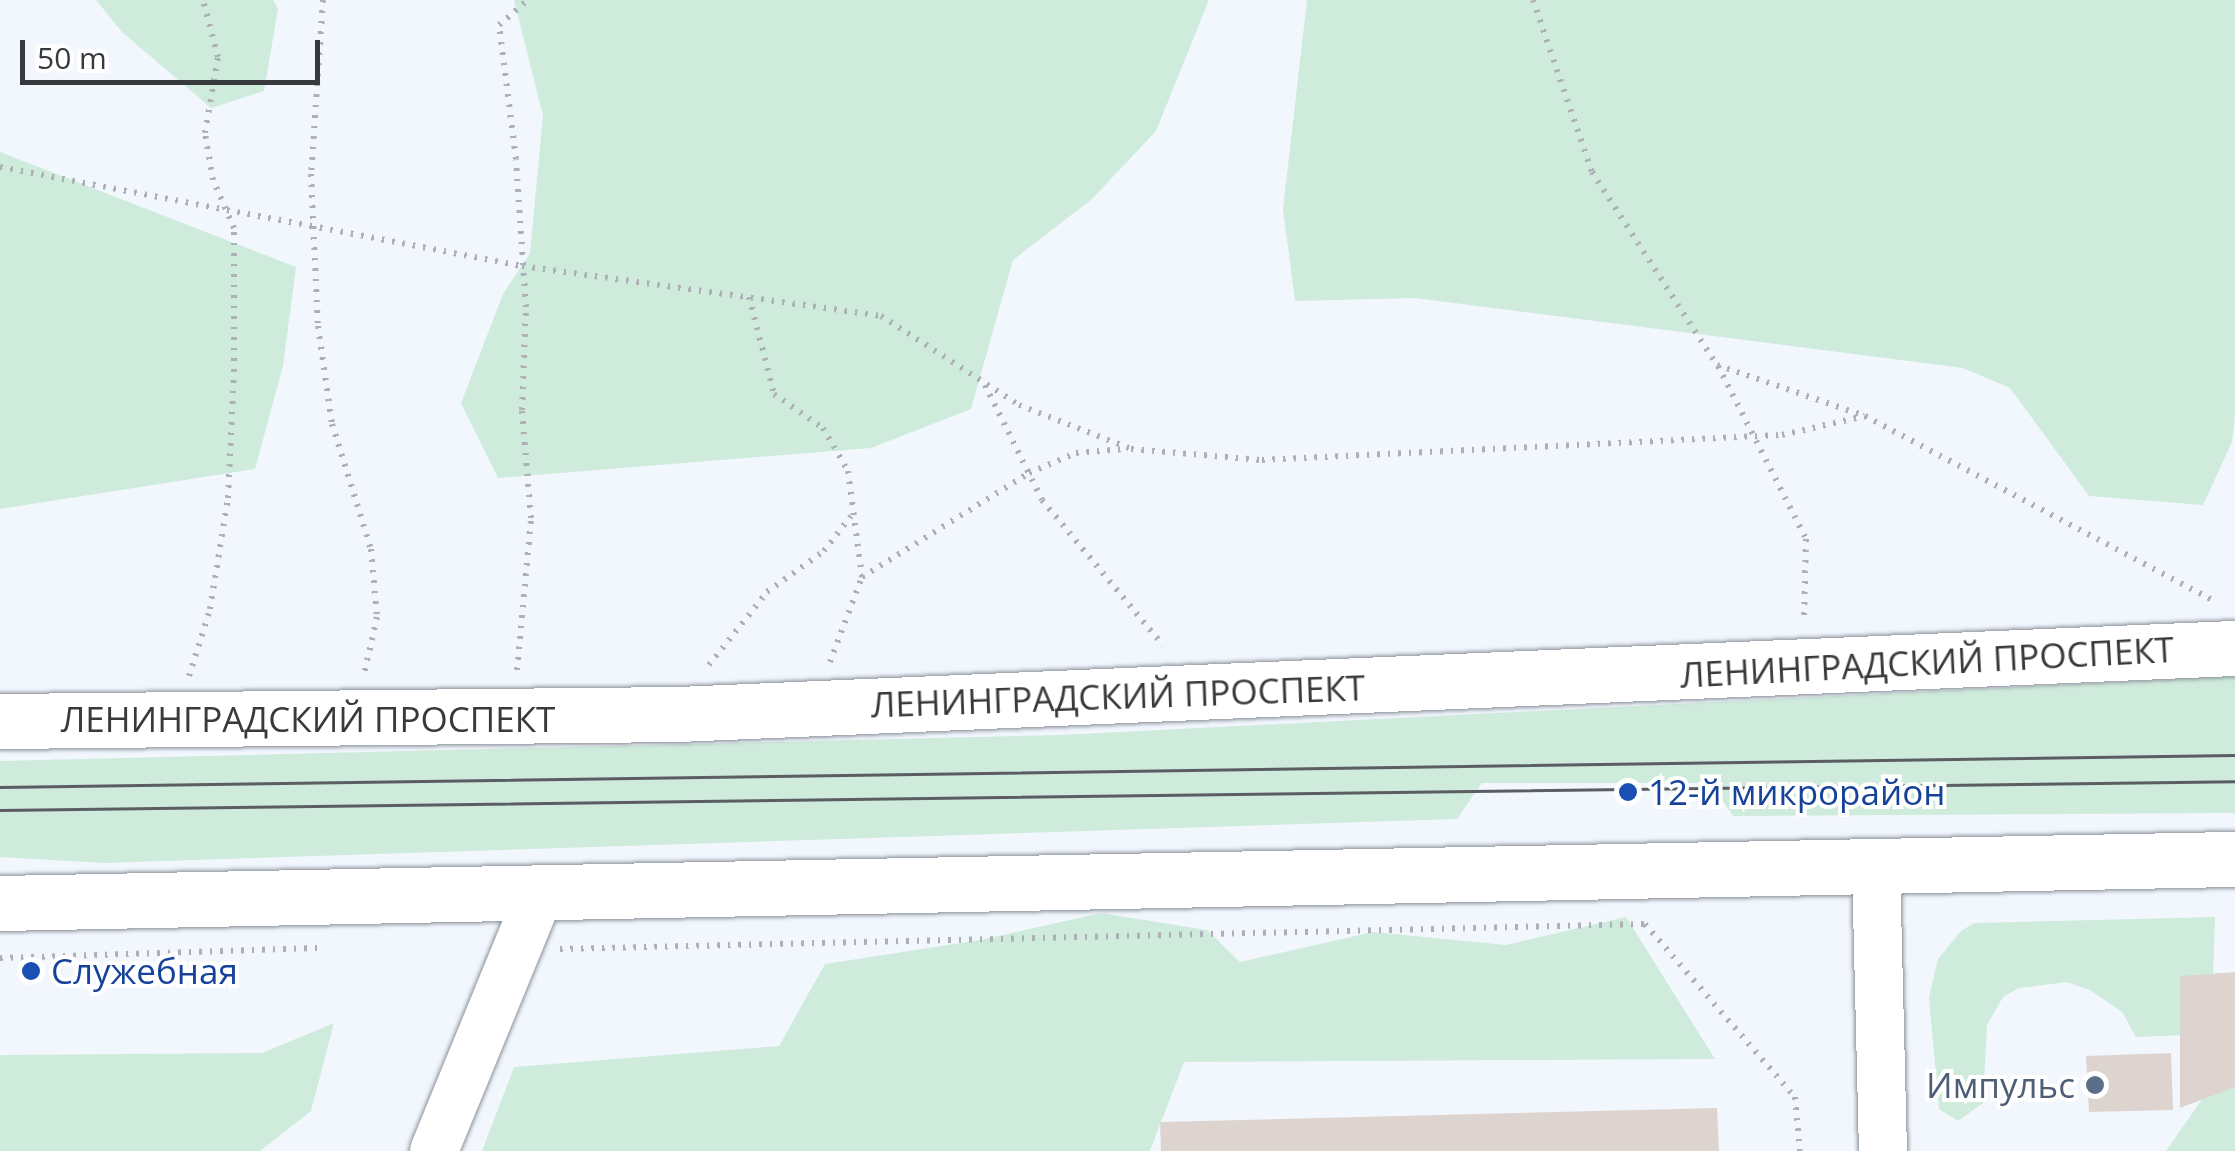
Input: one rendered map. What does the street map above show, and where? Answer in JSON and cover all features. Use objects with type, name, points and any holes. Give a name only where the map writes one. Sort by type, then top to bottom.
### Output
[{"type":"main road","name":"ЛЕНИНГРАДСКИЙ ПРОСПЕКТ","points":[[0,721],[678,714],[2226,625]]},
{"type":"main road","points":[[0,904],[2235,859]]},
{"type":"street","points":[[1876,866],[1883,1151]]},
{"type":"street","points":[[434,1151],[540,894]]},
{"type":"path","points":[[187,682],[210,609],[228,498],[232,214],[212,180],[205,133],[218,57],[203,0]]},
{"type":"path","points":[[323,0],[313,224],[318,326],[332,424],[371,549],[378,617],[363,681]]},
{"type":"path","points":[[516,676],[532,518],[522,410],[522,266],[499,25],[528,0]]},
{"type":"path","points":[[1533,0],[1592,172],[1717,365],[1806,539],[1804,642]]},
{"type":"path","points":[[0,167],[522,266],[882,316],[1019,406],[1131,449]]},
{"type":"path","points":[[750,298],[774,394],[823,428],[848,471],[862,577],[828,669]]},
{"type":"path","points":[[1717,365],[1865,416],[2226,625]]},
{"type":"path","points":[[985,383],[1042,500],[1174,658]]},
{"type":"path","points":[[862,577],[1029,473],[1076,453],[1131,449],[1262,460],[1753,436],[1865,416]]},
{"type":"path","points":[[697,680],[768,592],[824,551],[852,515]]},
{"type":"path","points":[[518,942],[580,953],[1644,924],[1795,1097],[1800,1151]]},
{"type":"path","points":[[0,958],[336,948]]},
{"type":"green space","points":[[96,0],[273,0],[278,9],[264,91],[211,108],[122,32]]},
{"type":"green space","points":[[514,0],[1209,0],[1156,131],[1092,199],[1013,260],[971,409],[871,448],[498,478],[461,403],[503,294],[530,253],[543,116]]},
{"type":"green space","points":[[1307,0],[2235,0],[2235,414],[2232,442],[2203,505],[2089,496],[2010,388],[1963,368],[1415,298],[1295,301],[1283,209]]},
{"type":"green space","points":[[0,152],[296,267],[283,366],[255,469],[0,509]]},
{"type":"green space","points":[[2235,676],[2235,813],[1733,816],[1711,783],[1482,783],[1457,819],[104,863],[0,857],[0,761],[1059,735]]},
{"type":"green space","points":[[1101,913],[1207,930],[1240,962],[1373,932],[1506,945],[1626,917],[1715,1059],[1184,1062],[1150,1151],[482,1151],[514,1067],[779,1046],[825,964],[980,940]]},
{"type":"green space","points":[[2215,917],[2211,1034],[2136,1037],[2122,1012],[2090,990],[2067,982],[2019,988],[2003,997],[1987,1025],[1983,1103],[1958,1121],[1939,1109],[1929,997],[1938,959],[1961,931],[1974,923]]},
{"type":"green space","points":[[334,1023],[311,1111],[260,1151],[0,1151],[0,1055],[262,1053]]},
{"type":"green space","points":[[2235,1052],[2235,1151],[2166,1151]]},
{"type":"building","points":[[2235,972],[2235,1087],[2180,1108],[2180,976]]},
{"type":"building","points":[[2171,1053],[2173,1110],[2089,1112],[2086,1056]]},
{"type":"building","points":[[1717,1108],[1719,1151],[1161,1151],[1160,1122]]},
{"type":"tram line","points":[[0,787],[2235,755]]},
{"type":"tram line","points":[[0,810],[2235,781]]},
{"type":"place","name":"12-й микрорайон","points":[[1628,792]]},
{"type":"place","name":"Служебная","points":[[31,971]]},
{"type":"place","name":"Импульс","points":[[2095,1085]]}]
